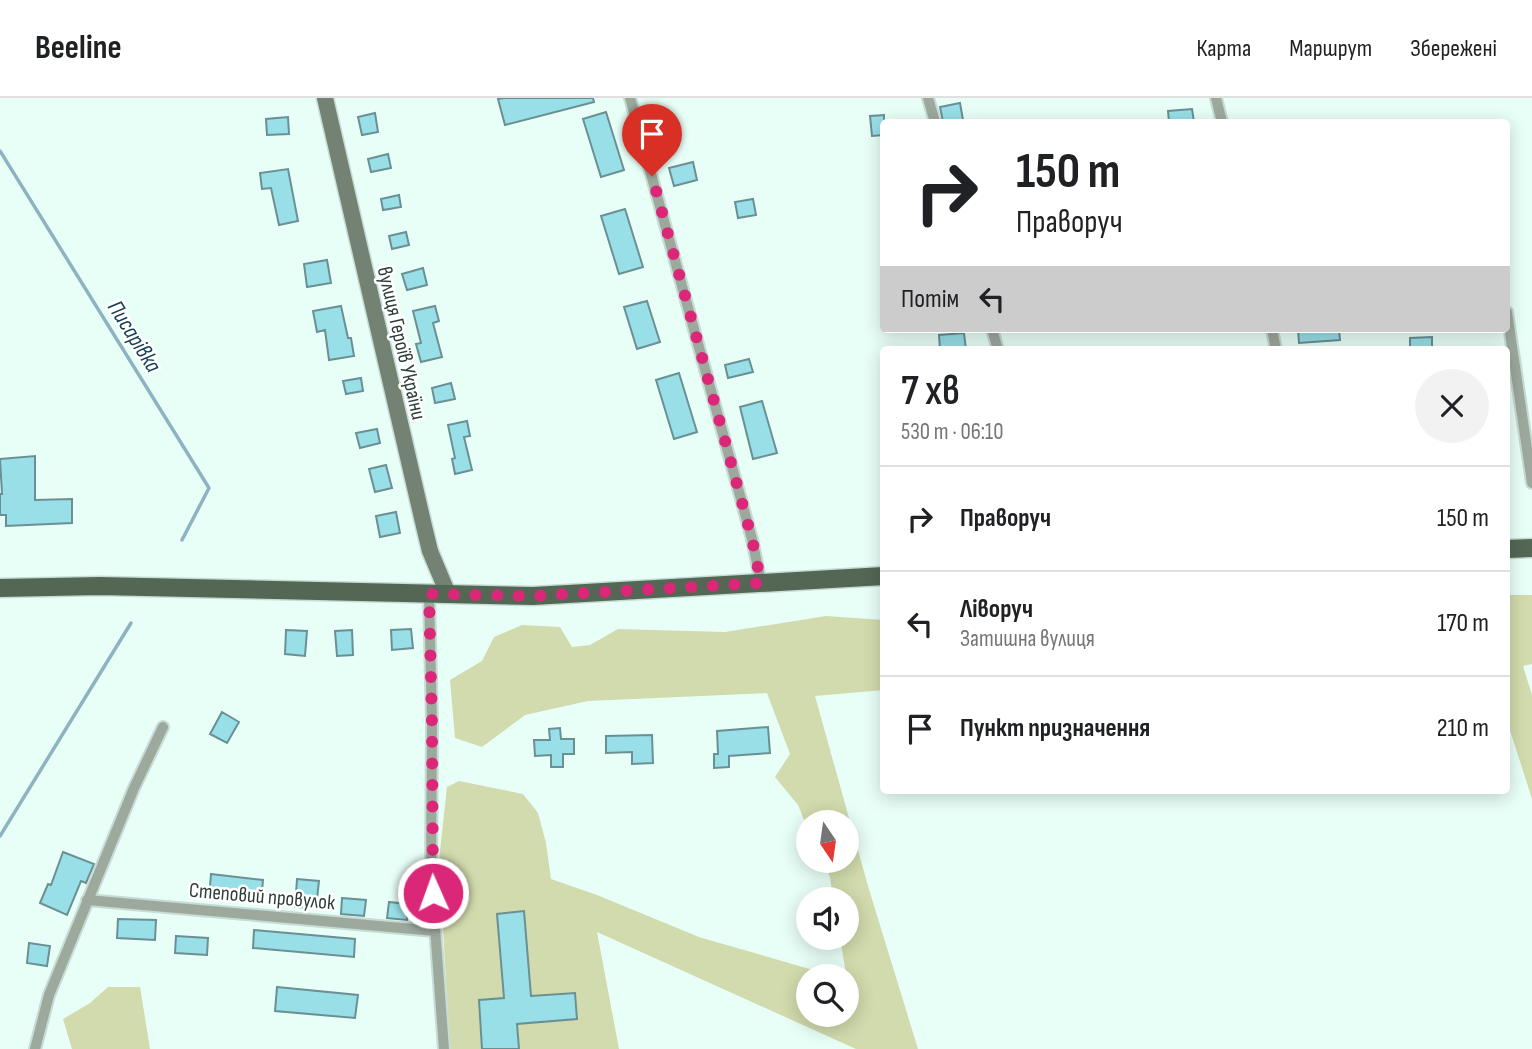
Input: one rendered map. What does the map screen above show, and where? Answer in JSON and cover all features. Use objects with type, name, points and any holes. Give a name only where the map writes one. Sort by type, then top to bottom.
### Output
[{"type":"main road","points":[[1510,549],[1532,548]]},
{"type":"main road","points":[[0,588],[100,586],[533,596],[880,576]]},
{"type":"street","name":"вулиця Героїв України","points":[[326,98],[369,295],[430,551],[449,594]]},
{"type":"street","points":[[630,98],[752,539],[761,583]]},
{"type":"street","points":[[928,98],[934,119]]},
{"type":"street","points":[[1216,98],[1221,119]]},
{"type":"street","points":[[1510,333],[1532,483]]},
{"type":"street","points":[[429,594],[431,874],[444,1049]]},
{"type":"street","points":[[35,1049],[49,995],[134,788],[163,727]]},
{"type":"street","name":"Степовий провулок","points":[[87,900],[435,931]]},
{"type":"green space","points":[[1510,595],[1532,595],[1532,664],[1523,666],[1532,695],[1532,799],[1510,730]]},
{"type":"green space","points":[[826,616],[880,620],[880,690],[815,696],[847,810],[800,810],[775,777],[790,754],[767,693],[588,701],[525,715],[482,747],[455,738],[450,680],[482,661],[494,637],[522,625],[560,627],[572,647],[590,645],[618,629],[725,632]]},
{"type":"green space","points":[[459,781],[523,794],[538,813],[551,879],[699,937],[796,965],[796,1022],[597,932],[619,1049],[450,1049],[439,860],[447,787]]},
{"type":"green space","points":[[859,854],[918,1049],[856,1049],[807,1027],[859,1027],[859,964],[844,964],[842,950],[859,950],[859,887],[831,887],[828,873],[859,873]]},
{"type":"green space","points":[[108,987],[140,987],[150,1049],[72,1049],[63,1019],[90,1003]]},
{"type":"building","points":[[593,98],[594,102],[505,125],[498,99]]},
{"type":"building","points":[[960,103],[963,119],[942,119],[940,107]]},
{"type":"building","points":[[1192,109],[1194,119],[1169,119],[1168,111]]},
{"type":"building","points":[[606,112],[624,170],[601,177],[583,119]]},
{"type":"building","points":[[375,113],[378,132],[362,135],[358,117]]},
{"type":"building","points":[[884,115],[884,119],[880,119],[880,135],[872,136],[870,116]]},
{"type":"building","points":[[288,117],[289,134],[267,135],[266,119]]},
{"type":"building","points":[[388,154],[391,168],[371,172],[368,159]]},
{"type":"building","points":[[693,162],[697,180],[674,186],[669,168]]},
{"type":"building","points":[[288,169],[298,221],[279,225],[271,188],[262,189],[260,173]]},
{"type":"building","points":[[399,195],[401,207],[383,210],[381,199]]},
{"type":"building","points":[[753,199],[756,215],[738,218],[735,202]]},
{"type":"building","points":[[625,209],[643,267],[619,274],[601,216]]},
{"type":"building","points":[[406,232],[409,245],[392,249],[389,236]]},
{"type":"building","points":[[327,260],[331,283],[307,287],[304,264]]},
{"type":"building","points":[[423,268],[427,285],[407,290],[402,274]]},
{"type":"building","points":[[647,301],[660,342],[637,349],[624,307]]},
{"type":"building","points":[[341,306],[354,356],[329,360],[325,330],[317,332],[313,311]]},
{"type":"building","points":[[435,306],[439,321],[433,323],[442,357],[421,362],[416,344],[421,343],[413,311]]},
{"type":"building","points":[[964,333],[966,346],[940,346],[939,335]]},
{"type":"building","points":[[1298,333],[1339,333],[1340,340],[1299,343]]},
{"type":"building","points":[[1432,337],[1432,346],[1410,346],[1410,338]]},
{"type":"building","points":[[749,359],[753,372],[728,378],[725,365]]},
{"type":"building","points":[[679,373],[697,432],[674,439],[656,380]]},
{"type":"building","points":[[361,378],[363,391],[346,394],[343,381]]},
{"type":"building","points":[[451,383],[455,399],[435,403],[432,388]]},
{"type":"building","points":[[762,401],[777,453],[753,459],[740,407]]},
{"type":"building","points":[[467,421],[470,436],[464,437],[472,470],[455,474],[452,459],[455,458],[448,425]]},
{"type":"building","points":[[377,429],[380,443],[360,448],[356,433]]},
{"type":"building","points":[[35,456],[35,500],[72,499],[72,523],[6,526],[6,515],[0,515],[0,459]]},
{"type":"building","points":[[386,465],[392,488],[375,492],[369,469]]},
{"type":"building","points":[[396,512],[400,533],[380,537],[376,516]]},
{"type":"building","points":[[411,629],[413,648],[392,650],[391,630]]},
{"type":"building","points":[[286,630],[307,631],[305,656],[285,654]]},
{"type":"building","points":[[352,630],[353,655],[337,656],[335,631]]},
{"type":"building","points":[[222,712],[239,722],[227,743],[210,734]]},
{"type":"building","points":[[768,727],[770,753],[729,756],[729,767],[714,768],[714,754],[718,754],[717,731]]},
{"type":"building","points":[[560,728],[561,739],[574,739],[574,754],[563,754],[563,767],[551,767],[551,755],[535,756],[534,740],[550,740],[549,729]]},
{"type":"building","points":[[652,735],[653,763],[632,764],[632,752],[606,753],[606,736]]},
{"type":"building","points":[[63,852],[94,864],[86,883],[81,881],[67,915],[40,903],[48,884],[51,885]]},
{"type":"building","points":[[211,874],[263,880],[261,903],[209,897]]},
{"type":"building","points":[[297,879],[319,881],[316,908],[295,907]]},
{"type":"building","points":[[342,898],[366,900],[364,916],[341,914]]},
{"type":"building","points":[[389,902],[408,904],[407,920],[387,918]]},
{"type":"building","points":[[524,911],[531,996],[575,993],[577,1019],[517,1024],[519,1049],[482,1049],[479,1000],[504,998],[497,914]]},
{"type":"building","points":[[118,919],[156,920],[155,940],[117,938]]},
{"type":"building","points":[[254,930],[355,939],[354,957],[253,948]]},
{"type":"building","points":[[176,936],[208,938],[207,955],[175,953]]},
{"type":"building","points":[[29,943],[50,946],[47,966],[27,963]]},
{"type":"building","points":[[277,987],[358,995],[355,1018],[275,1011]]},
{"type":"waterway","name":"Писарівка","points":[[0,151],[209,488],[182,540]]},
{"type":"waterway","name":"Писарівка","points":[[0,836],[131,623]]},
{"type":"route","points":[[433,893],[429,594],[533,596],[761,583],[752,539],[652,176]]}]
